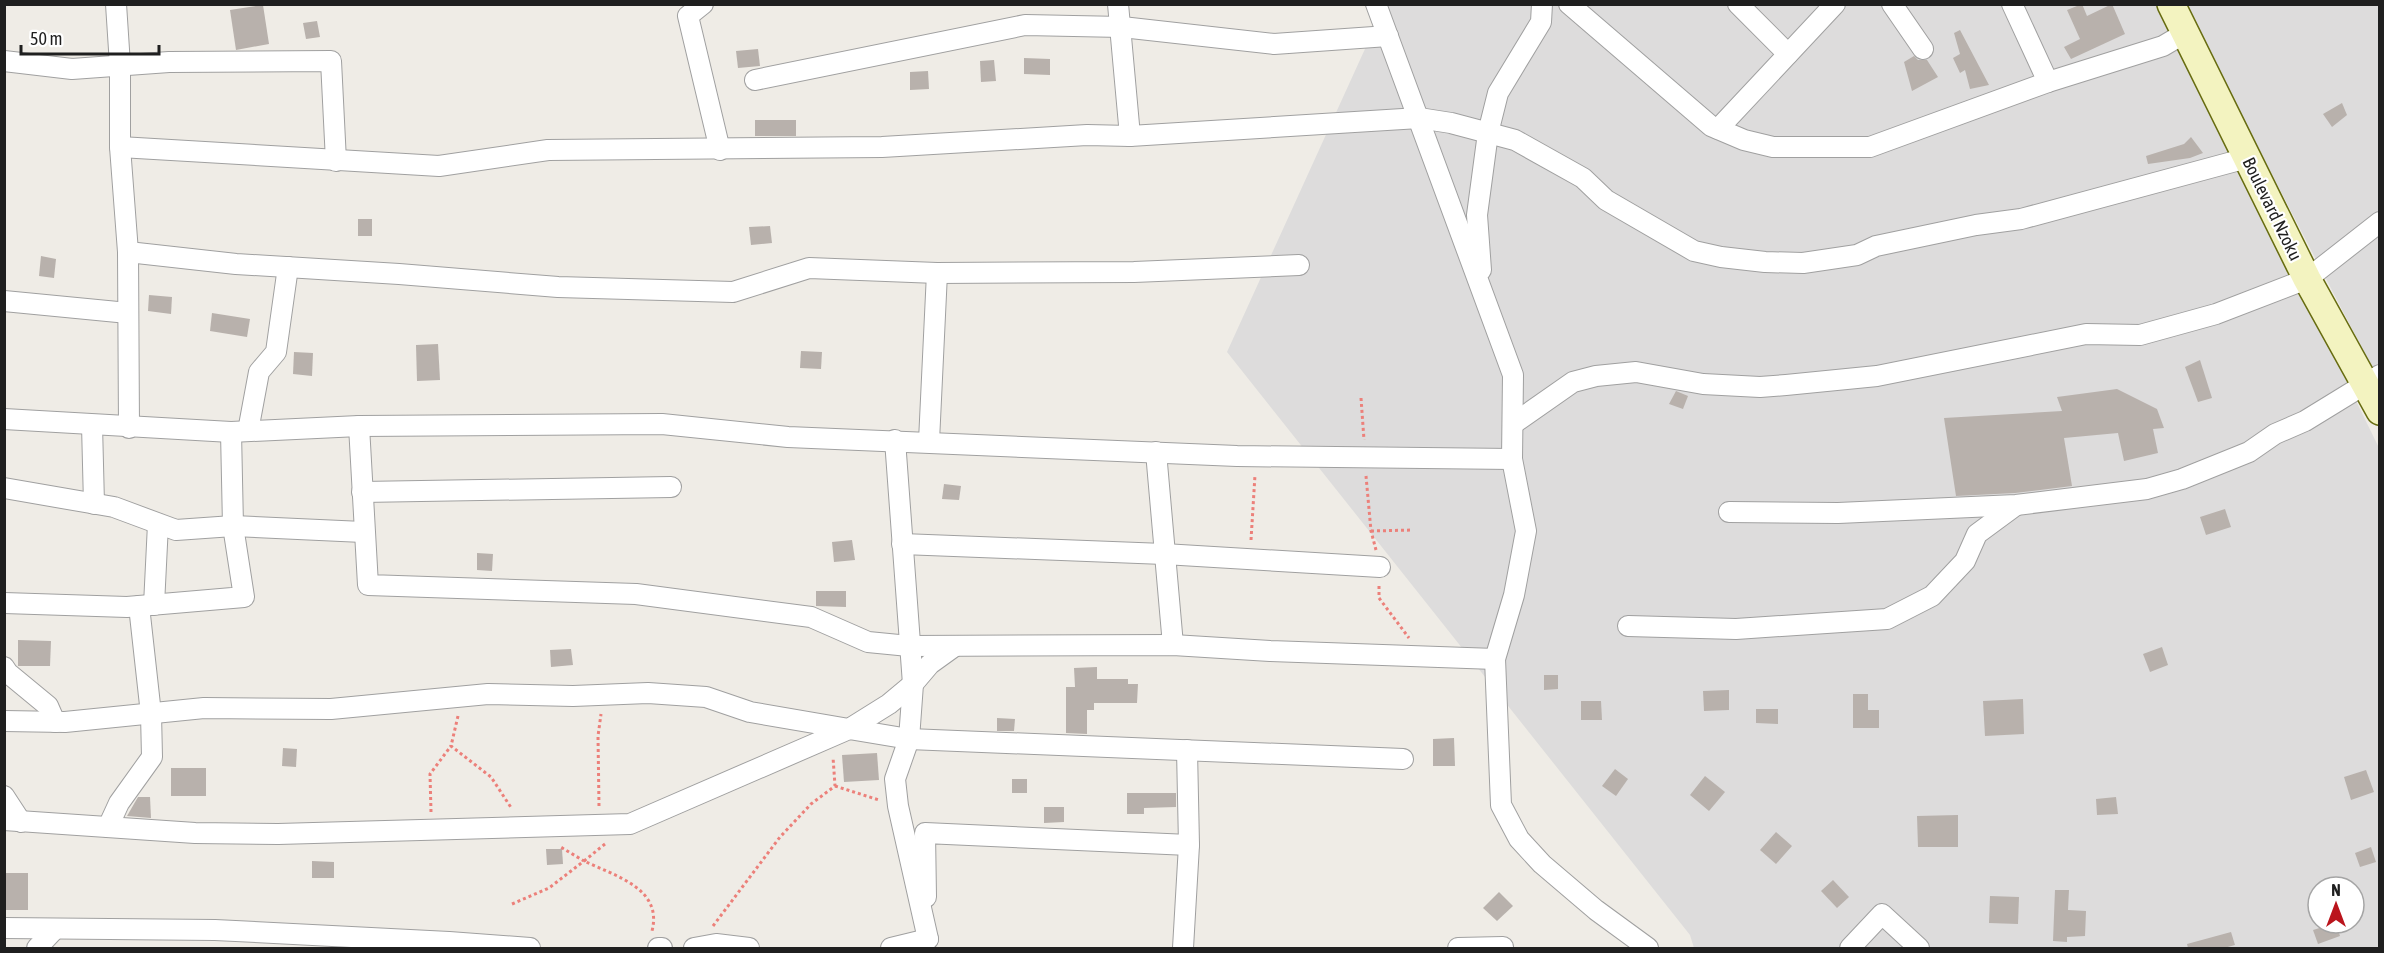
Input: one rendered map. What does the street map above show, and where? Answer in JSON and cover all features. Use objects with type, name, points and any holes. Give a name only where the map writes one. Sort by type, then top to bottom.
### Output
[{"type":"street","points":[[116,4],[120,65],[120,147],[128,252],[129,428]]},
{"type":"street","points":[[703,4],[688,16],[720,150]]},
{"type":"street","points":[[1118,4],[1122,27],[1130,136]]},
{"type":"street","points":[[1376,4],[1513,375],[1512,459],[1526,531],[1514,595],[1495,659],[1501,805],[1520,839],[1542,864],[1596,910],[1648,948]]},
{"type":"street","points":[[1482,290],[1477,215],[1488,134],[1498,93],[1541,22],[1542,4]]},
{"type":"street","points":[[1569,4],[1711,126],[1744,140],[1773,147],[1870,147],[2048,82],[2163,46],[2185,33]]},
{"type":"street","points":[[1738,4],[1788,54]]},
{"type":"street","points":[[1718,129],[1835,4]]},
{"type":"street","points":[[1892,4],[1923,49]]},
{"type":"street","points":[[2012,4],[2048,82]]},
{"type":"street","name":"Boulevard Nzoku","points":[[2171,4],[2307,279],[2373,380],[2379,411]]},
{"type":"street","points":[[755,80],[1025,25],[1122,27],[1274,44],[1388,36]]},
{"type":"street","points":[[4,61],[72,69],[120,65],[331,61],[336,161]]},
{"type":"street","points":[[120,147],[439,166],[548,150],[882,147],[1087,135],[1130,136],[1419,118],[1451,123],[1515,140],[1582,178],[1606,200],[1694,251],[1721,257],[1803,263],[1857,255],[1876,246],[1976,225],[2021,219],[2247,158]]},
{"type":"street","points":[[1513,424],[1572,382],[1596,376],[1636,372],[1703,384],[1760,387],[1877,376],[2086,334],[2140,335],[2216,314],[2307,279],[2379,222]]},
{"type":"street","points":[[128,252],[288,267],[558,287],[733,292],[809,268],[937,273],[1134,272],[1299,265]]},
{"type":"street","points":[[4,603],[146,605],[244,597],[233,526],[240,431],[259,372],[276,352],[288,267]]},
{"type":"street","points":[[929,441],[937,273]]},
{"type":"street","points":[[4,301],[128,313]]},
{"type":"street","points":[[1729,512],[1838,513],[2016,505],[2147,489],[2182,479],[2249,452],[2275,434],[2305,421],[2373,380]]},
{"type":"street","points":[[4,419],[129,428],[240,431],[358,426],[662,424],[788,437],[929,441],[1238,456],[1257,454],[1512,459]]},
{"type":"street","points":[[92,425],[94,504]]},
{"type":"street","points":[[358,426],[368,585],[636,594],[811,617],[868,642],[909,646],[1173,645],[1495,659]]},
{"type":"street","points":[[895,440],[913,684],[909,740],[895,779],[898,806],[928,939]]},
{"type":"street","points":[[1156,452],[1173,645]]},
{"type":"street","points":[[362,492],[671,487]]},
{"type":"street","points":[[4,488],[114,507],[176,530],[233,526],[363,532]]},
{"type":"street","points":[[1628,627],[1736,629],[1887,619],[1932,596],[1965,561],[1977,534],[2016,505]]},
{"type":"street","points":[[108,827],[118,803],[152,757],[146,605],[158,524]]},
{"type":"street","points":[[902,544],[1164,554],[1380,567]]},
{"type":"street","points":[[4,796],[13,821],[195,833],[278,834],[431,828],[530,828],[600,826],[638,821],[840,732],[889,704],[913,684],[930,664],[955,646]]},
{"type":"street","points":[[4,667],[8,673],[48,706],[55,722]]},
{"type":"street","points":[[5,721],[55,722],[204,708],[331,709],[488,694],[648,693],[706,697],[750,712],[840,732],[909,740],[1403,759]]},
{"type":"street","points":[[1183,948],[1189,845],[1186,750]]},
{"type":"street","points":[[928,939],[925,833],[1189,845]]},
{"type":"street","points":[[1850,948],[1882,914],[1919,948]]},
{"type":"street","points":[[4,928],[215,930],[385,943],[530,948]]},
{"type":"street","points":[[37,948],[54,930]]},
{"type":"street","points":[[891,948],[928,939]]},
{"type":"street","points":[[696,948],[716,944],[749,948]]},
{"type":"street","points":[[1458,948],[1503,947]]},
{"type":"path","points":[[1361,398],[1371,531],[1380,567],[1379,598],[1403,631],[1427,657]]},
{"type":"path","points":[[1250,560],[1257,454]]},
{"type":"path","points":[[1371,531],[1413,530]]},
{"type":"path","points":[[600,826],[598,736],[604,695]]},
{"type":"path","points":[[431,828],[430,774],[452,746],[462,696]]},
{"type":"path","points":[[696,948],[780,837],[811,804],[835,786],[840,732]]},
{"type":"path","points":[[452,746],[491,777],[506,802],[530,828],[584,861],[629,882],[650,899],[656,918],[657,945]]},
{"type":"path","points":[[835,786],[898,806]]},
{"type":"path","points":[[512,904],[549,888],[584,861]]},
{"type":"shaded area","points":[[1385,5],[2160,5],[2188,56],[2379,448],[2379,948],[1694,948],[1690,935],[1227,352]]},
{"type":"shaded area","points":[[2184,5],[2379,5],[2379,381]]},
{"type":"building","points":[[2082,4],[2087,16],[2112,4],[2125,34],[2071,59],[2064,47],[2080,39],[2067,10]]},
{"type":"building","points":[[263,5],[269,44],[236,50],[230,10]]},
{"type":"building","points":[[317,21],[320,37],[306,39],[303,23]]},
{"type":"building","points":[[1960,30],[1989,85],[1970,89],[1965,70],[1960,73],[1953,58],[1960,54],[1954,33]]},
{"type":"building","points":[[758,49],[760,66],[738,68],[736,51]]},
{"type":"building","points":[[1914,56],[1918,60],[1927,60],[1938,77],[1912,91],[1904,62]]},
{"type":"building","points":[[1024,58],[1050,59],[1050,75],[1024,74]]},
{"type":"building","points":[[994,60],[996,81],[981,82],[980,61]]},
{"type":"building","points":[[928,71],[929,89],[910,90],[910,72]]},
{"type":"building","points":[[2342,103],[2347,115],[2332,127],[2323,114]]},
{"type":"building","points":[[755,120],[796,120],[796,136],[755,136]]},
{"type":"building","points":[[2191,137],[2203,153],[2190,158],[2148,164],[2146,156],[2184,144]]},
{"type":"building","points":[[358,219],[372,219],[372,236],[358,236]]},
{"type":"building","points":[[770,226],[772,243],[751,245],[749,227]]},
{"type":"building","points":[[41,256],[56,259],[54,278],[39,276]]},
{"type":"building","points":[[149,295],[172,297],[171,314],[148,311]]},
{"type":"building","points":[[212,313],[250,319],[247,337],[210,331]]},
{"type":"building","points":[[438,344],[440,380],[417,381],[416,345]]},
{"type":"building","points":[[801,351],[822,352],[821,369],[800,368]]},
{"type":"building","points":[[294,352],[313,353],[312,376],[293,374]]},
{"type":"building","points":[[2200,360],[2212,398],[2198,402],[2185,367]]},
{"type":"building","points":[[2117,389],[2157,409],[2164,428],[2153,429],[2158,453],[2124,461],[2118,433],[2064,438],[2072,486],[2015,493],[1956,496],[1944,418],[2062,411],[2057,397]]},
{"type":"building","points":[[1676,391],[1688,396],[1683,409],[1669,404]]},
{"type":"building","points":[[944,484],[961,486],[959,500],[942,499]]},
{"type":"building","points":[[2225,509],[2231,527],[2206,535],[2200,517]]},
{"type":"building","points":[[852,540],[855,560],[834,562],[832,542]]},
{"type":"building","points":[[477,553],[493,554],[492,571],[477,570]]},
{"type":"building","points":[[816,591],[846,591],[846,607],[816,606]]},
{"type":"building","points":[[18,640],[51,641],[50,666],[18,666]]},
{"type":"building","points":[[2162,647],[2168,665],[2150,672],[2143,654]]},
{"type":"building","points":[[571,649],[573,665],[551,667],[550,650]]},
{"type":"building","points":[[1097,667],[1097,679],[1128,679],[1128,684],[1138,684],[1137,703],[1094,703],[1094,710],[1087,710],[1087,734],[1066,733],[1066,687],[1075,687],[1074,668]]},
{"type":"building","points":[[1544,675],[1558,675],[1558,689],[1544,690]]},
{"type":"building","points":[[1729,690],[1729,710],[1704,711],[1703,691]]},
{"type":"building","points":[[1853,694],[1868,694],[1868,710],[1879,710],[1879,728],[1853,728]]},
{"type":"building","points":[[2023,699],[2024,734],[1985,736],[1983,701]]},
{"type":"building","points":[[1581,701],[1601,701],[1602,720],[1581,720]]},
{"type":"building","points":[[1756,709],[1778,709],[1778,724],[1756,723]]},
{"type":"building","points":[[997,718],[1015,719],[1014,731],[997,731]]},
{"type":"building","points":[[1454,738],[1455,766],[1433,766],[1433,739]]},
{"type":"building","points":[[283,748],[297,749],[296,767],[282,766]]},
{"type":"building","points":[[877,753],[879,780],[844,782],[842,755]]},
{"type":"building","points":[[171,768],[206,768],[206,796],[171,796]]},
{"type":"building","points":[[1615,769],[1628,779],[1616,796],[1602,786]]},
{"type":"building","points":[[2366,770],[2374,792],[2351,800],[2344,777]]},
{"type":"building","points":[[1705,776],[1725,792],[1709,811],[1690,795]]},
{"type":"building","points":[[1012,779],[1027,779],[1027,793],[1012,793]]},
{"type":"building","points":[[1127,793],[1176,793],[1176,807],[1144,808],[1144,814],[1127,814]]},
{"type":"building","points":[[138,797],[150,797],[151,818],[127,816]]},
{"type":"building","points":[[2116,797],[2118,814],[2097,815],[2096,799]]},
{"type":"building","points":[[1044,807],[1064,807],[1064,822],[1044,823]]},
{"type":"building","points":[[1958,815],[1958,847],[1918,847],[1917,816]]},
{"type":"building","points":[[1776,832],[1792,846],[1776,864],[1760,850]]},
{"type":"building","points":[[2371,847],[2376,862],[2360,867],[2355,853]]},
{"type":"building","points":[[546,849],[562,849],[563,864],[547,865]]},
{"type":"building","points":[[312,861],[334,862],[334,878],[312,878]]},
{"type":"building","points":[[4,873],[28,873],[28,910],[4,910]]},
{"type":"building","points":[[1833,880],[1849,897],[1837,908],[1821,891]]},
{"type":"building","points":[[2055,890],[2069,890],[2068,910],[2086,911],[2085,936],[2067,937],[2067,942],[2053,941]]},
{"type":"building","points":[[1499,892],[1513,906],[1497,921],[1483,908]]},
{"type":"building","points":[[1990,896],[2019,897],[2018,924],[1989,923]]},
{"type":"building","points":[[2231,932],[2235,945],[2224,948],[2188,948],[2187,944]]},
{"type":"building","points":[[2315,935],[2340,935],[2340,936],[2318,944]]}]
